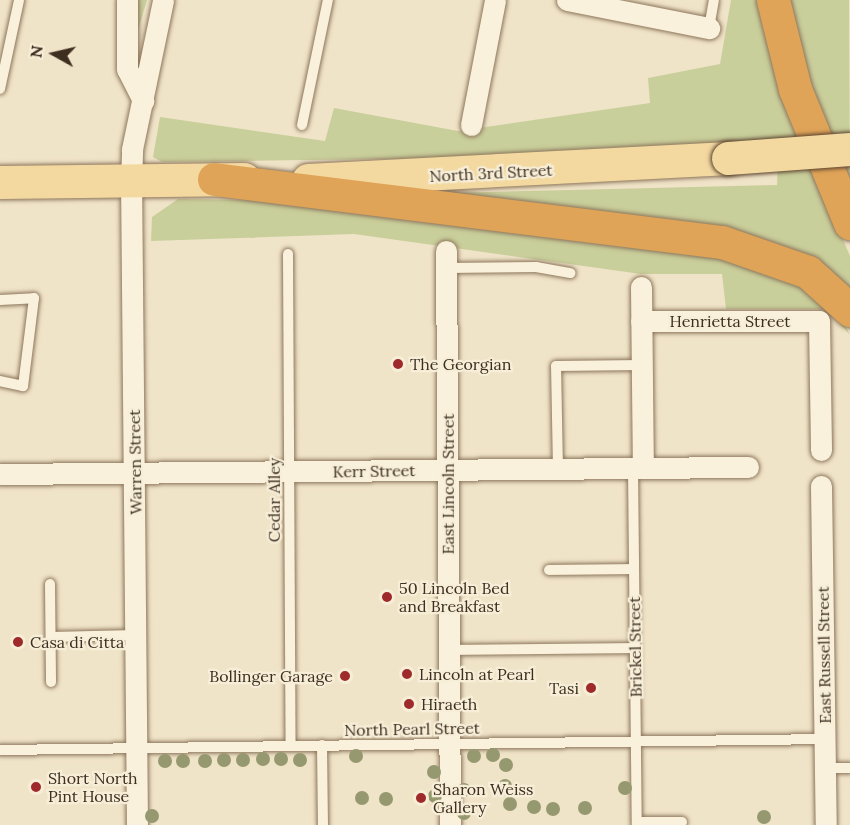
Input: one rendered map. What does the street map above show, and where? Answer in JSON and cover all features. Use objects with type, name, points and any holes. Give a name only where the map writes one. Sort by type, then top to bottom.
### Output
[{"type":"highway","points":[[773,0],[795,89],[850,223]]},
{"type":"highway","points":[[214,179],[722,242],[808,272],[850,310]]},
{"type":"main road","name":"North 3rd Street","points":[[0,182],[353,180],[728,158],[850,148]]},
{"type":"street","points":[[128,0],[127,69],[143,101]]},
{"type":"street","name":"Warren Street","points":[[137,825],[131,182],[143,101],[163,0]]},
{"type":"street","points":[[471,125],[495,0]]},
{"type":"street","points":[[567,0],[709,28]]},
{"type":"street","name":"East Lincoln Street","points":[[446,259],[450,825]]},
{"type":"street","name":"Brickel Street","points":[[638,468],[642,365],[641,287]]},
{"type":"street","name":"Henrietta Street","points":[[641,321],[819,321],[821,450]]},
{"type":"street","name":"Kerr Street","points":[[0,474],[748,467]]},
{"type":"street","name":"East Russell Street","points":[[821,486],[826,825]]},
{"type":"lane","points":[[0,89],[5,46],[19,0]]},
{"type":"lane","points":[[302,125],[328,0]]},
{"type":"lane","points":[[709,28],[714,0]]},
{"type":"lane","name":"Cedar Alley","points":[[288,254],[291,746]]},
{"type":"lane","points":[[446,259],[536,267],[570,273]]},
{"type":"lane","points":[[0,300],[34,298],[23,386],[0,381]]},
{"type":"lane","points":[[558,469],[556,366],[642,365]]},
{"type":"lane","name":"Brickel Street","points":[[637,824],[634,569],[638,468]]},
{"type":"lane","points":[[549,570],[634,569]]},
{"type":"lane","points":[[50,584],[51,681]]},
{"type":"lane","points":[[51,636],[136,635]]},
{"type":"lane","points":[[449,650],[635,648]]},
{"type":"lane","name":"North Pearl Street","points":[[0,750],[825,739]]},
{"type":"lane","points":[[322,745],[323,825]]},
{"type":"lane","points":[[825,768],[850,768]]},
{"type":"lane","points":[[637,824],[682,822]]},
{"type":"green space","points":[[134,0],[147,0],[138,30],[136,30]]},
{"type":"green space","points":[[731,0],[759,0],[793,122],[850,256],[850,293],[835,280],[447,193],[777,185],[779,139],[521,157],[162,162],[153,157],[160,117],[325,141],[334,108],[458,131],[650,103],[648,78],[720,64]]},
{"type":"green space","points":[[786,0],[849,0],[850,190],[811,97]]},
{"type":"green space","points":[[178,199],[253,200],[713,256],[793,281],[840,316],[850,335],[826,309],[726,309],[722,274],[641,274],[354,234],[151,241],[152,217]]},
{"type":"place","name":"The Georgian","points":[[398,364]]},
{"type":"place","name":"50 Lincoln Bed and Breakfast","points":[[387,597]]},
{"type":"place","name":"Casa di Citta","points":[[18,642]]},
{"type":"place","name":"Lincoln at Pearl","points":[[407,674]]},
{"type":"place","name":"Bollinger Garage","points":[[345,676]]},
{"type":"place","name":"Tasi","points":[[591,688]]},
{"type":"place","name":"Hiraeth","points":[[409,704]]},
{"type":"place","name":"Short North Pint House","points":[[36,787]]},
{"type":"place","name":"Sharon Weiss Gallery","points":[[421,798]]}]
